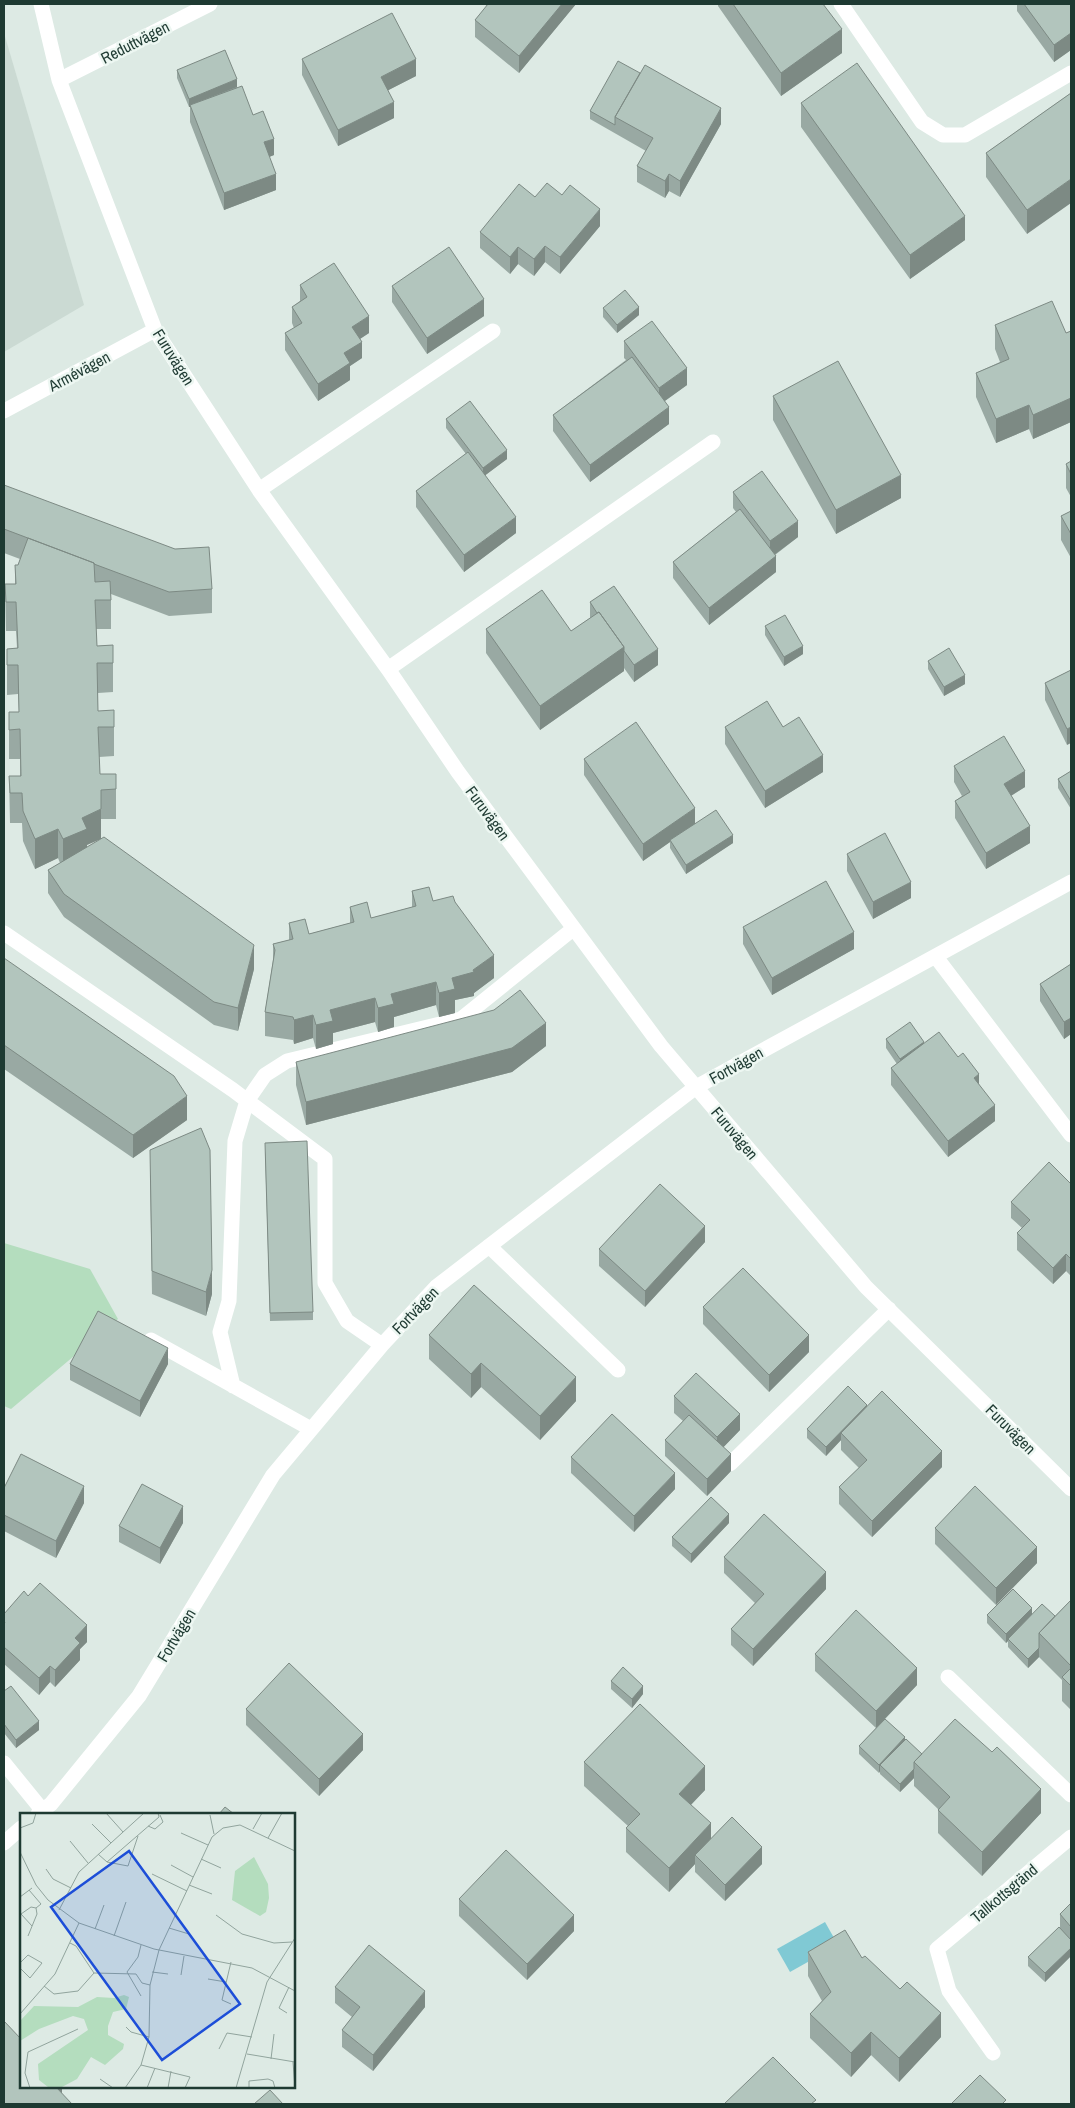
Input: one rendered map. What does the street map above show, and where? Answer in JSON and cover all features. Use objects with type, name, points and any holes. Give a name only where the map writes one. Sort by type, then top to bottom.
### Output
[{"type":"street","name":"Furuvägen","points":[[41,4],[59,80],[155,330],[259,490],[388,669],[458,772],[660,1046],[866,1287],[1071,1489]]},
{"type":"street","name":"Reduttvägen","points":[[59,80],[210,4]]},
{"type":"street","points":[[841,4],[922,122],[943,135],[966,136],[1071,73]]},
{"type":"street","name":"Armévägen","points":[[4,411],[155,330]]},
{"type":"street","points":[[259,490],[493,331]]},
{"type":"street","points":[[388,669],[713,442]]},
{"type":"street","name":"Fortvägen","points":[[40,1812],[50,1804],[139,1696],[273,1475],[382,1345],[436,1287],[696,1087],[1071,882]]},
{"type":"street","points":[[233,1386],[220,1332],[229,1301],[235,1141],[247,1101],[265,1076],[287,1061],[461,1019],[573,929]]},
{"type":"street","points":[[4,933],[247,1101],[325,1159],[325,1283],[347,1320],[382,1345]]},
{"type":"street","points":[[936,957],[1071,1135]]},
{"type":"street","points":[[489,1246],[618,1370]]},
{"type":"street","points":[[730,1464],[889,1309]]},
{"type":"street","points":[[148,1339],[311,1430]]},
{"type":"street","points":[[948,1677],[1071,1795]]},
{"type":"street","points":[[4,1763],[40,1812]]},
{"type":"street","points":[[4,1843],[20,1829]]},
{"type":"street","name":"Tallkottsgränd","points":[[993,2053],[949,1991],[938,1949],[1071,1837]]},
{"type":"shaded area","points":[[4,33],[84,305],[4,352]]},
{"type":"green space","points":[[4,1243],[90,1269],[118,1319],[11,1409],[4,1406]]},
{"type":"water","points":[[825,1922],[838,1945],[790,1972],[777,1949]]},
{"type":"building","points":[[488,4],[562,4],[519,56],[475,20]]},
{"type":"building","points":[[733,4],[823,4],[842,29],[781,73]]},
{"type":"building","points":[[1024,4],[1071,4],[1071,33],[1054,45]]},
{"type":"building","points":[[392,13],[416,59],[381,77],[394,102],[338,130],[302,59]]},
{"type":"building","points":[[225,50],[237,79],[189,99],[177,70]]},
{"type":"building","points":[[618,61],[640,73],[615,117],[615,125],[590,111]]},
{"type":"building","points":[[857,63],[965,216],[910,255],[801,103]]},
{"type":"building","points":[[645,65],[721,108],[680,181],[669,174],[665,181],[637,166],[653,138],[615,117]]},
{"type":"building","points":[[242,86],[253,115],[263,111],[274,139],[264,142],[276,174],[224,193],[190,105]]},
{"type":"building","points":[[1071,93],[1071,179],[1027,210],[986,153]]},
{"type":"building","points":[[547,183],[562,195],[570,185],[600,209],[560,257],[545,246],[534,259],[518,247],[510,257],[480,232],[519,184],[535,197]]},
{"type":"building","points":[[449,247],[484,299],[427,338],[392,286]]},
{"type":"building","points":[[334,263],[369,316],[352,327],[362,342],[344,353],[350,363],[318,384],[285,333],[302,323],[292,307],[307,297],[300,285]]},
{"type":"building","points":[[625,290],[639,307],[617,325],[603,308]]},
{"type":"building","points":[[1052,301],[1066,333],[1071,331],[1071,398],[1033,415],[1029,405],[996,419],[976,373],[1009,359],[995,325]]},
{"type":"building","points":[[652,321],[687,368],[659,388],[624,341]]},
{"type":"building","points":[[632,357],[669,407],[590,465],[553,415]]},
{"type":"building","points":[[838,361],[901,475],[836,510],[773,396]]},
{"type":"building","points":[[470,401],[507,450],[483,468],[446,419]]},
{"type":"building","points":[[468,452],[516,517],[464,555],[416,491]]},
{"type":"building","points":[[1071,461],[1071,474],[1066,464]]},
{"type":"building","points":[[762,471],[798,521],[770,541],[733,492]]},
{"type":"building","points":[[4,485],[175,549],[209,547],[212,589],[169,592],[4,529]]},
{"type":"building","points":[[740,509],[776,556],[709,608],[673,562]]},
{"type":"building","points":[[1071,511],[1071,534],[1061,516]]},
{"type":"building","points":[[28,538],[94,563],[95,582],[110,581],[111,600],[95,600],[97,646],[113,645],[113,663],[97,663],[98,711],[114,710],[114,727],[98,727],[100,774],[116,774],[116,789],[101,790],[101,809],[82,818],[87,829],[63,839],[58,829],[35,839],[23,811],[22,793],[10,793],[9,776],[21,776],[20,729],[9,730],[9,712],[19,712],[18,665],[7,665],[7,649],[18,648],[16,602],[6,602],[5,584],[16,584],[15,565],[18,565]]},
{"type":"building","points":[[614,586],[658,649],[634,665],[624,651],[624,647],[590,602]]},
{"type":"building","points":[[542,590],[571,631],[599,612],[624,647],[540,706],[486,629]]},
{"type":"building","points":[[785,615],[803,646],[784,657],[765,626]]},
{"type":"building","points":[[949,648],[965,675],[944,687],[928,661]]},
{"type":"building","points":[[1071,670],[1071,727],[1067,729],[1045,683]]},
{"type":"building","points":[[767,701],[783,727],[799,717],[823,755],[765,791],[725,727]]},
{"type":"building","points":[[636,722],[695,808],[643,844],[584,759]]},
{"type":"building","points":[[1004,736],[1025,771],[1004,784],[1030,826],[986,853],[955,801],[970,792],[954,766]]},
{"type":"building","points":[[1071,771],[1071,801],[1058,779]]},
{"type":"building","points":[[716,810],[733,835],[686,865],[670,840]]},
{"type":"building","points":[[885,833],[911,882],[873,902],[847,854]]},
{"type":"building","points":[[104,837],[254,945],[238,1008],[214,1002],[64,894],[48,870]]},
{"type":"building","points":[[826,881],[854,932],[772,978],[743,927]]},
{"type":"building","points":[[429,887],[433,901],[453,896],[455,902],[494,955],[473,970],[474,972],[452,978],[455,989],[439,993],[436,982],[391,994],[394,1004],[378,1008],[375,998],[330,1010],[333,1021],[316,1025],[313,1015],[294,1020],[293,1017],[265,1012],[275,950],[273,944],[293,939],[289,923],[305,919],[309,934],[354,922],[350,907],[367,902],[371,918],[416,906],[412,891]]},
{"type":"building","points":[[4,958],[174,1076],[187,1096],[133,1135],[4,1045]]},
{"type":"building","points":[[1071,964],[1071,1018],[1064,1022],[1040,984]]},
{"type":"building","points":[[520,990],[546,1023],[512,1048],[306,1102],[296,1062],[494,1010]]},
{"type":"building","points":[[910,1022],[924,1042],[900,1059],[886,1039]]},
{"type":"building","points":[[939,1032],[958,1057],[963,1053],[979,1074],[974,1078],[995,1105],[948,1141],[891,1068]]},
{"type":"building","points":[[201,1128],[210,1150],[212,1270],[206,1292],[152,1271],[150,1150]]},
{"type":"building","points":[[307,1141],[313,1312],[270,1313],[265,1143]]},
{"type":"building","points":[[1049,1162],[1071,1184],[1071,1259],[1066,1254],[1053,1268],[1017,1233],[1030,1220],[1011,1202]]},
{"type":"building","points":[[660,1184],[705,1226],[645,1291],[599,1249]]},
{"type":"building","points":[[743,1268],[809,1335],[769,1375],[703,1307]]},
{"type":"building","points":[[474,1285],[576,1377],[540,1416],[481,1363],[471,1374],[429,1335]]},
{"type":"building","points":[[98,1311],[168,1348],[140,1401],[70,1364]]},
{"type":"building","points":[[696,1373],[740,1414],[717,1437],[674,1396]]},
{"type":"building","points":[[848,1386],[867,1405],[826,1447],[807,1429]]},
{"type":"building","points":[[882,1391],[942,1451],[872,1521],[839,1487],[867,1460],[841,1433]]},
{"type":"building","points":[[612,1414],[675,1473],[634,1516],[571,1457]]},
{"type":"building","points":[[689,1415],[731,1454],[707,1479],[665,1440]]},
{"type":"building","points":[[21,1454],[84,1486],[56,1541],[4,1515],[4,1488]]},
{"type":"building","points":[[142,1484],[183,1506],[160,1548],[119,1526]]},
{"type":"building","points":[[975,1486],[1037,1547],[996,1588],[935,1528]]},
{"type":"building","points":[[711,1497],[729,1514],[691,1554],[672,1537]]},
{"type":"building","points":[[764,1514],[826,1572],[753,1649],[731,1629],[764,1594],[724,1557]]},
{"type":"building","points":[[40,1583],[87,1625],[75,1638],[80,1643],[55,1670],[50,1666],[39,1678],[4,1647],[4,1614],[24,1591],[28,1596]]},
{"type":"building","points":[[1013,1589],[1032,1608],[1006,1634],[987,1615]]},
{"type":"building","points":[[1071,1600],[1071,1666],[1039,1633]]},
{"type":"building","points":[[1042,1604],[1055,1616],[1039,1633],[1039,1648],[1028,1659],[1008,1639]]},
{"type":"building","points":[[856,1610],[917,1668],[876,1711],[815,1654]]},
{"type":"building","points":[[289,1663],[363,1734],[319,1779],[246,1709]]},
{"type":"building","points":[[623,1667],[643,1686],[632,1699],[611,1681]]},
{"type":"building","points":[[1071,1668],[1071,1686],[1062,1677]]},
{"type":"building","points":[[11,1686],[39,1721],[16,1740],[4,1724],[4,1691]]},
{"type":"building","points":[[640,1704],[705,1766],[679,1794],[711,1823],[669,1868],[626,1828],[640,1814],[584,1762]]},
{"type":"building","points":[[885,1719],[905,1737],[879,1765],[859,1746]]},
{"type":"building","points":[[955,1719],[992,1752],[997,1747],[1041,1789],[982,1852],[938,1810],[950,1797],[914,1762]]},
{"type":"building","points":[[906,1739],[922,1754],[914,1762],[914,1769],[900,1784],[880,1765]]},
{"type":"building","points":[[225,1807],[233,1813],[220,1813]]},
{"type":"building","points":[[732,1817],[762,1847],[725,1885],[695,1855]]},
{"type":"building","points":[[506,1850],[574,1915],[527,1964],[459,1899]]},
{"type":"building","points":[[1071,1903],[1071,1927],[1060,1914]]},
{"type":"building","points":[[1059,1927],[1071,1940],[1071,1948],[1045,1973],[1028,1957]]},
{"type":"building","points":[[845,1930],[862,1958],[865,1956],[900,1989],[907,1982],[941,2013],[899,2058],[871,2032],[851,2053],[810,2014],[831,1992],[808,1952]]},
{"type":"building","points":[[369,1945],[425,1991],[373,2055],[342,2030],[360,2007],[335,1987]]},
{"type":"building","points":[[4,2021],[20,2038],[20,2088],[57,2088],[72,2104],[4,2104]]},
{"type":"building","points":[[773,2057],[816,2100],[811,2104],[724,2104]]},
{"type":"building","points":[[980,2075],[1006,2100],[1002,2104],[951,2104]]},
{"type":"building","points":[[270,2090],[283,2104],[254,2104]]}]
